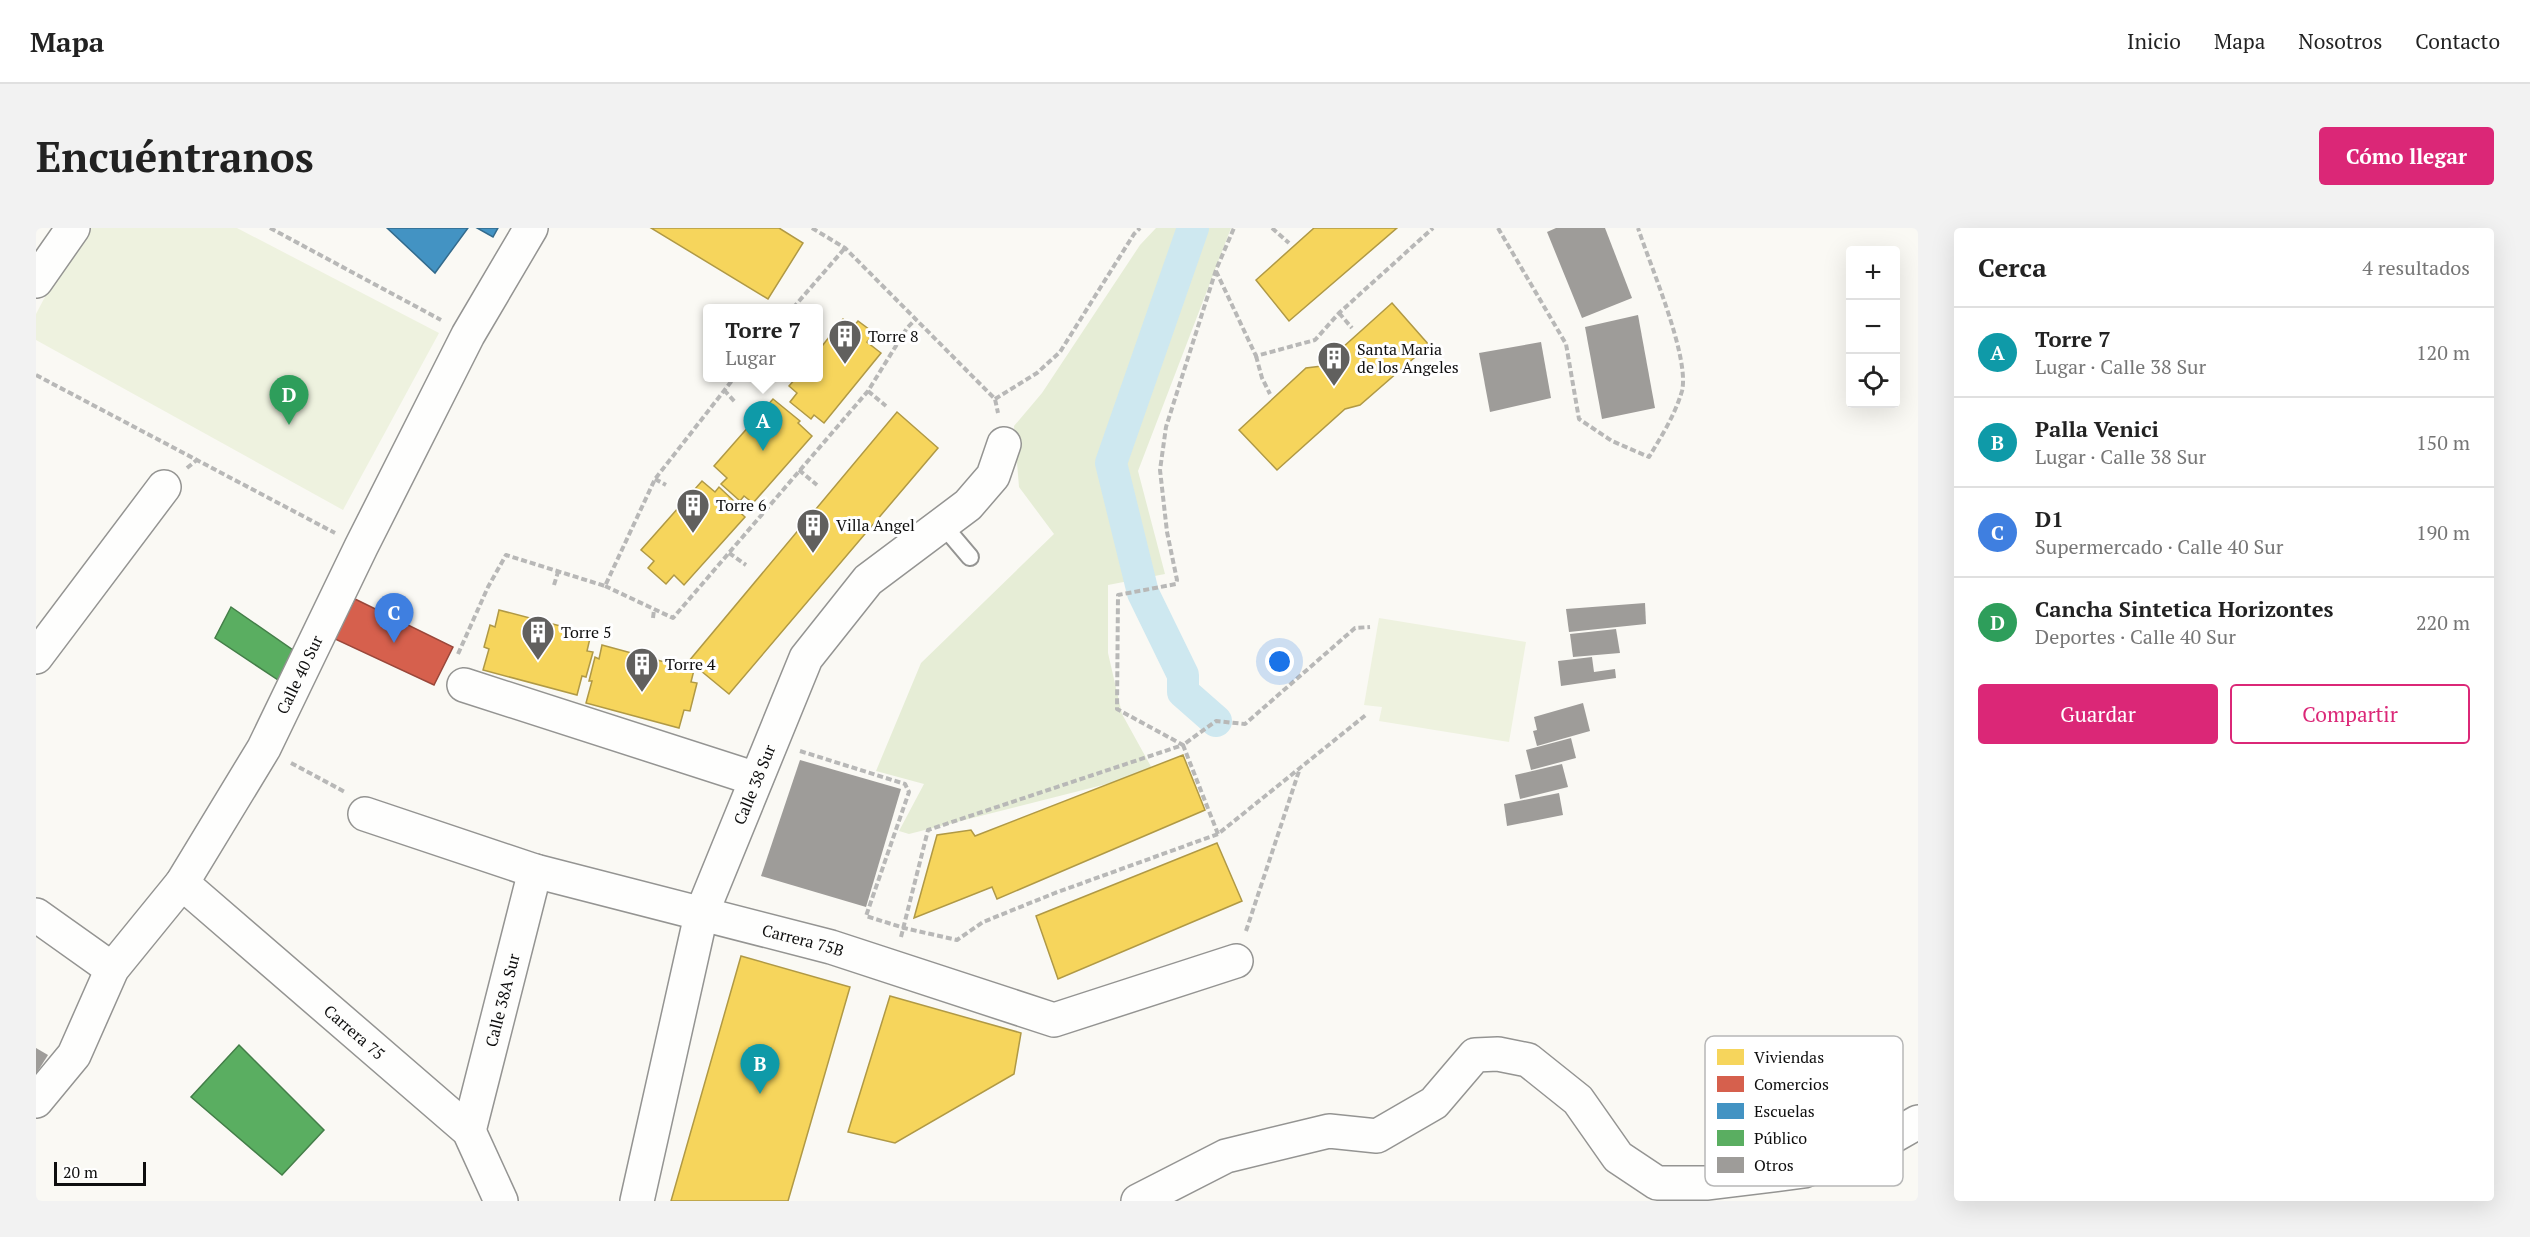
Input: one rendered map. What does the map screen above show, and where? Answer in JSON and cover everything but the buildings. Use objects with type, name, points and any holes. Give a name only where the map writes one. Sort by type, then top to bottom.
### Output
[{"type":"street","points":[[36,281],[73,228]]},
{"type":"street","name":"Calle 40 Sur","points":[[36,1101],[74,1055],[112,969],[182,883],[264,748],[361,547],[468,335],[531,228]]},
{"type":"street","name":"Calle 38 Sur","points":[[637,1201],[701,915],[806,658],[868,580],[968,506],[993,476],[1004,444]]},
{"type":"street","points":[[36,657],[164,487]]},
{"type":"street","points":[[464,685],[756,779]]},
{"type":"street","name":"Carrera 75B","points":[[365,814],[535,871],[831,947],[1054,1020],[1236,961]]},
{"type":"street","name":"Calle 38A Sur","points":[[469,1131],[535,871]]},
{"type":"street","name":"Carrera 75","points":[[182,883],[469,1131],[501,1201]]},
{"type":"street","points":[[36,915],[112,969]]},
{"type":"street","points":[[1138,1201],[1226,1156],[1329,1131],[1377,1136],[1434,1103],[1475,1055],[1498,1054],[1528,1060],[1578,1100],[1618,1157],[1657,1183],[1705,1183]]},
{"type":"street","points":[[1903,1131],[1918,1122]]},
{"type":"lane","points":[[942,524],[970,557]]},
{"type":"path","points":[[270,228],[468,335]]},
{"type":"path","points":[[812,228],[845,248],[995,399],[1037,373],[1060,352],[1140,228]]},
{"type":"path","points":[[1218,834],[1183,745],[1117,709],[1118,595],[1176,584],[1160,470],[1166,427],[1216,270],[1234,228]]},
{"type":"path","points":[[1272,228],[1289,243]]},
{"type":"path","points":[[1256,356],[1315,340],[1339,313],[1432,228]]},
{"type":"path","points":[[1498,228],[1566,344],[1579,419],[1612,441],[1648,457],[1668,426],[1682,390],[1680,351],[1638,228]]},
{"type":"path","points":[[798,304],[845,248]]},
{"type":"path","points":[[1216,270],[1256,356],[1262,378],[1270,394]]},
{"type":"path","points":[[1339,313],[1352,328]]},
{"type":"path","points":[[464,685],[448,677],[488,586],[506,555],[605,586],[673,618],[868,391],[916,319]]},
{"type":"path","points":[[36,375],[361,547]]},
{"type":"path","points":[[605,586],[655,479],[731,382]]},
{"type":"path","points":[[724,390],[735,402]]},
{"type":"path","points":[[868,391],[886,406]]},
{"type":"path","points":[[799,470],[817,485]]},
{"type":"path","points":[[655,479],[666,485]]},
{"type":"path","points":[[729,553],[746,565]]},
{"type":"path","points":[[555,585],[558,572]]},
{"type":"path","points":[[653,618],[654,610]]},
{"type":"path","points":[[890,967],[904,928],[928,830],[1183,745],[1216,721],[1245,724],[1355,628],[1370,627]]},
{"type":"path","points":[[792,748],[905,784],[909,792],[866,916],[904,928],[957,940],[983,922],[1055,893],[1218,834],[1367,714]]},
{"type":"path","points":[[264,748],[347,793],[365,814]]},
{"type":"path","points":[[1236,961],[1300,770]]},
{"type":"green space","points":[[81,228],[237,228],[439,333],[343,510],[36,340],[36,314]]},
{"type":"green space","points":[[1156,228],[1231,228],[1138,471],[1165,574],[1108,585],[1108,653],[1122,714],[1154,772],[909,834],[899,831],[924,784],[876,771],[921,663],[1054,534],[1019,487],[1014,426],[1042,393],[1140,245]]},
{"type":"green space","points":[[1379,618],[1526,642],[1509,742],[1379,721],[1382,707],[1364,705]]},
{"type":"waterway","points":[[1193,228],[1111,463],[1143,593],[1183,675],[1183,692],[1216,721]]},
{"type":"place","name":"Torre 8","points":[[845,365]]},
{"type":"place","name":"Santa Maria de los Angeles","points":[[1334,387]]},
{"type":"place","name":"Cancha Sintetica Horizontes","points":[[289,425]]},
{"type":"place","name":"Torre 7","points":[[763,451]]},
{"type":"place","name":"Torre 6","points":[[693,534]]},
{"type":"place","name":"Villa Angel","points":[[813,554]]},
{"type":"place","name":"D1","points":[[394,643]]},
{"type":"place","name":"Torre 5","points":[[538,661]]},
{"type":"place","name":"Torre 4","points":[[642,693]]},
{"type":"place","name":"Palla Venici","points":[[760,1094]]}]
